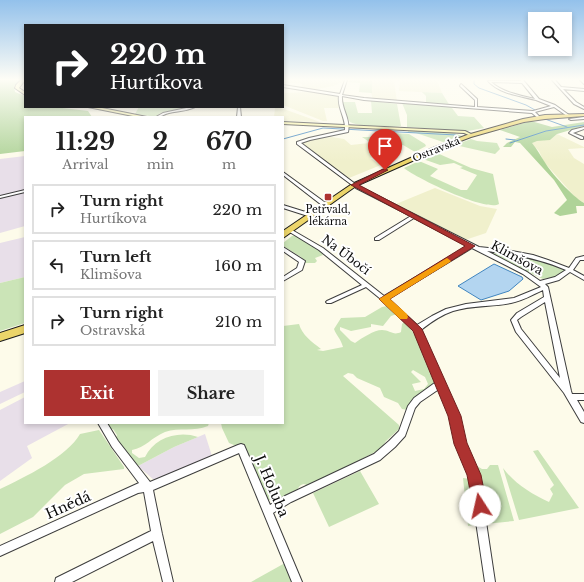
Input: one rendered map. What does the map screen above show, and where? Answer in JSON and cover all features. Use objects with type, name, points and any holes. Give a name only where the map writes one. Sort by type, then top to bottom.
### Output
[{"type":"main road","name":"Ostravská","points":[[287,233],[310,215],[354,185],[385,170],[468,135],[539,118],[584,115]]},
{"type":"main road","points":[[0,337],[24,329]]},
{"type":"street","points":[[342,107],[348,128]]},
{"type":"street","points":[[464,107],[534,112],[550,107]]},
{"type":"street","points":[[556,107],[570,117],[584,118]]},
{"type":"street","points":[[96,108],[140,116]]},
{"type":"street","points":[[159,116],[162,113],[183,111],[191,108]]},
{"type":"street","points":[[534,112],[539,118]]},
{"type":"street","points":[[284,123],[348,128],[458,132],[468,135]]},
{"type":"street","name":"Klimšova","points":[[348,128],[298,143],[354,185],[525,274],[542,285],[550,308],[569,395]]},
{"type":"street","points":[[582,138],[572,133],[572,131],[584,128]]},
{"type":"street","points":[[284,175],[325,205]]},
{"type":"street","points":[[0,197],[24,191]]},
{"type":"street","points":[[284,206],[310,215]]},
{"type":"street","points":[[376,239],[413,217]]},
{"type":"street","name":"Na Úbočí","points":[[287,233],[321,249],[384,299],[417,329],[454,416],[460,444],[474,475],[490,582]]},
{"type":"street","points":[[384,299],[473,247],[528,256],[571,270],[584,278]]},
{"type":"street","points":[[284,250],[302,261],[300,269],[284,278]]},
{"type":"street","points":[[542,285],[571,270],[578,259],[584,258]]},
{"type":"street","name":"Klimšova","points":[[417,329],[440,313],[452,309],[480,304],[510,301],[524,297],[542,285]]},
{"type":"street","name":"Na Úbočí","points":[[329,302],[366,286]]},
{"type":"street","name":"Klimšova","points":[[546,299],[519,315],[514,320],[518,330],[569,395],[584,419]]},
{"type":"street","points":[[268,511],[288,499],[377,457],[402,433],[412,406],[417,400],[441,383]]},
{"type":"street","points":[[569,395],[584,397]]},
{"type":"street","points":[[103,424],[115,444],[148,487],[168,582]]},
{"type":"street","name":"J. Holuba","points":[[148,487],[241,448],[297,582]]},
{"type":"street","name":"Hnědá","points":[[0,551],[138,488],[148,487]]},
{"type":"street","points":[[60,582],[157,534]]},
{"type":"shaded area","points":[[24,156],[24,226],[0,233],[0,159]]},
{"type":"shaded area","points":[[24,237],[24,277],[0,283],[0,243]]},
{"type":"shaded area","points":[[24,381],[24,392],[0,404],[0,392]]},
{"type":"shaded area","points":[[24,398],[24,424],[68,424],[27,446],[32,458],[0,481],[0,410]]},
{"type":"shaded area","points":[[205,434],[212,456],[154,480],[138,466],[174,447]]},
{"type":"green space","points":[[0,107],[62,108],[88,111],[91,116],[24,116],[24,151],[0,154]]},
{"type":"green space","points":[[288,107],[340,107],[324,108],[327,121],[323,121]]},
{"type":"green space","points":[[343,107],[356,107],[358,113],[372,113],[372,107],[398,107],[401,126],[375,127],[355,124],[350,122]]},
{"type":"green space","points":[[404,107],[451,107],[458,116],[474,117],[484,128],[468,131],[407,127],[407,115]]},
{"type":"green space","points":[[138,108],[188,108],[160,113],[158,116],[135,114]]},
{"type":"green space","points":[[275,108],[281,108],[320,122],[284,121],[284,116],[274,116]]},
{"type":"green space","points":[[531,121],[552,127],[584,122],[584,126],[557,134],[550,140],[532,143],[557,178],[568,190],[584,203],[584,206],[576,206],[577,213],[560,216],[554,213],[567,200],[554,180],[520,143],[515,142],[511,147],[503,147],[507,143],[520,137],[500,130]]},
{"type":"green space","points":[[407,130],[454,133],[462,136],[443,142],[416,133],[409,133]]},
{"type":"green space","points":[[394,133],[409,134],[426,146],[415,152],[403,145],[380,149],[362,137],[375,137]]},
{"type":"green space","points":[[557,134],[584,147],[568,149],[574,158],[584,164],[584,203],[576,198],[544,162],[539,151],[531,143],[536,140],[550,140]]},
{"type":"green space","points":[[332,137],[344,139],[351,145],[369,143],[380,151],[381,154],[370,158],[381,165],[349,178],[299,143]]},
{"type":"green space","points":[[471,139],[497,143],[500,149],[495,154],[455,145]]},
{"type":"green space","points":[[437,153],[471,168],[493,174],[499,204],[492,205],[466,199],[422,179],[404,168],[419,161],[438,169],[430,176],[461,190],[467,190],[477,175],[460,168],[463,167],[454,163],[440,165],[423,159]]},
{"type":"green space","points":[[435,188],[480,206],[497,209],[486,233],[465,240],[396,204]]},
{"type":"green space","points":[[296,235],[320,250],[323,255],[315,258],[317,261],[315,263],[305,263],[301,257],[284,247],[284,242],[292,236]]},
{"type":"green space","points":[[488,251],[529,257],[566,270],[560,276],[543,279],[488,253]]},
{"type":"green space","points":[[24,277],[24,323],[0,331],[0,283]]},
{"type":"green space","points":[[387,306],[397,314],[391,316],[383,326],[371,324],[371,327],[351,331],[340,327],[340,330],[355,343],[379,330],[394,333],[401,332],[402,324],[405,321],[418,340],[434,375],[435,381],[413,401],[408,410],[402,409],[398,403],[384,397],[380,388],[357,378],[353,374],[348,373],[343,376],[399,425],[399,429],[386,441],[381,449],[309,486],[304,484],[300,486],[295,492],[285,498],[278,500],[267,499],[244,449],[229,443],[221,424],[284,424],[284,326],[299,324],[305,335],[321,349],[317,350],[323,351],[343,347],[334,329],[341,318],[365,317],[382,307]],"holes":[[[413,370],[425,377],[428,384],[424,389],[415,391],[412,384],[421,382],[411,372]]]},
{"type":"green space","points":[[105,424],[209,424],[208,426],[203,428],[165,432],[141,447],[132,450],[132,453],[139,458],[145,457],[154,445],[167,437],[183,434],[198,437],[174,447],[138,466],[130,459],[115,440],[117,435],[113,429],[109,430]]},
{"type":"green space","points":[[99,430],[124,469],[84,474],[65,485],[33,517],[0,534],[0,489],[56,458],[66,451],[80,434]]},
{"type":"green space","points":[[538,450],[579,508],[519,520],[503,468],[512,479],[523,488],[549,502],[553,494],[550,489],[554,485],[533,451]]},
{"type":"green space","points":[[474,464],[482,469],[487,469],[490,465],[498,465],[514,521],[485,524]]},
{"type":"green space","points":[[360,471],[379,504],[329,527],[313,493]]},
{"type":"green space","points":[[463,478],[470,479],[480,524],[468,526]]},
{"type":"green space","points":[[285,563],[293,582],[251,582]]},
{"type":"water","points":[[494,264],[522,277],[523,279],[509,291],[481,300],[458,286]]},
{"type":"waterway","points":[[530,107],[535,110]]},
{"type":"waterway","points":[[545,119],[567,127]]},
{"type":"waterway","points":[[510,143],[546,131],[584,125]]},
{"type":"waterway","points":[[284,139],[323,128],[456,135]]},
{"type":"waterway","points":[[506,139],[515,140]]},
{"type":"slow traffic","points":[[403,317],[384,299],[447,261]]},
{"type":"place","name":"Petřvald, lékárna","points":[[328,197]]},
{"type":"route","points":[[385,170],[354,185],[471,246],[384,299],[417,329],[454,416],[460,444],[474,475],[480,506]]}]
